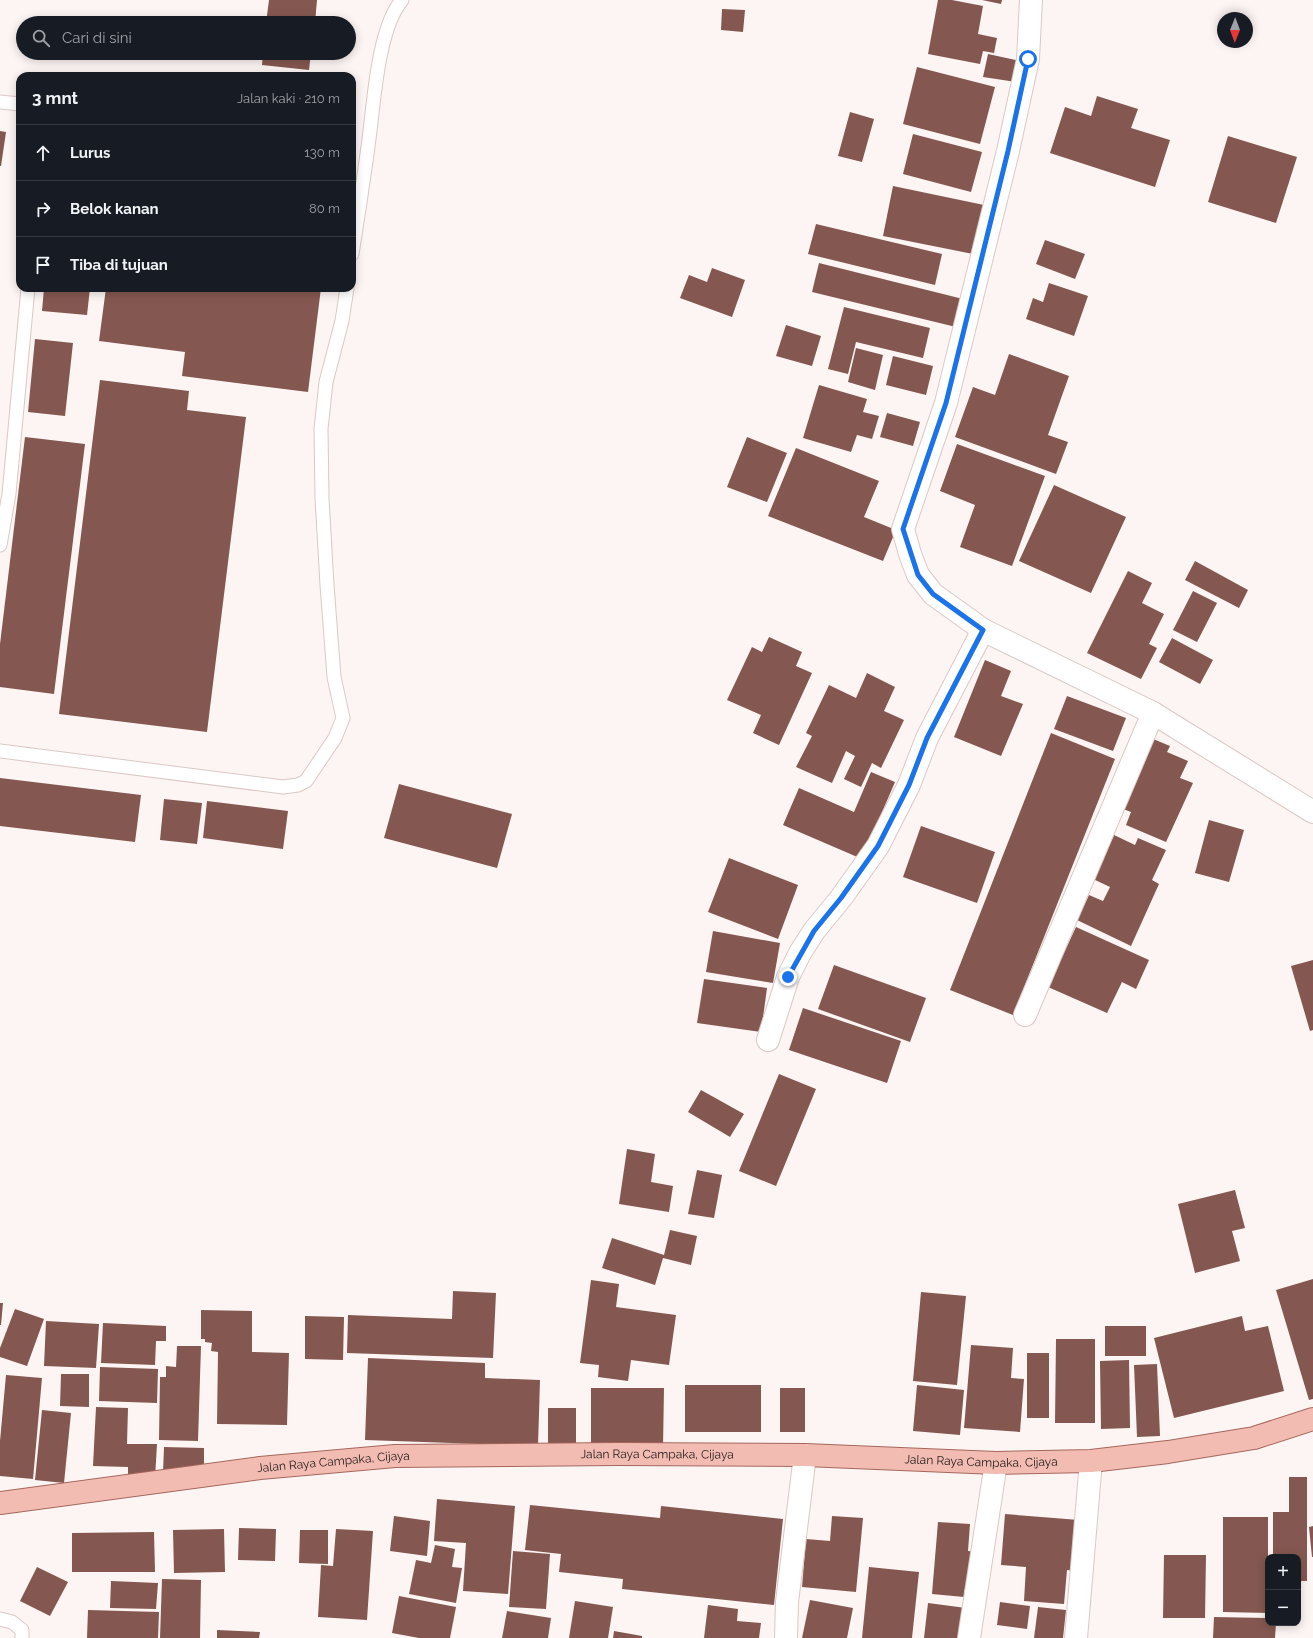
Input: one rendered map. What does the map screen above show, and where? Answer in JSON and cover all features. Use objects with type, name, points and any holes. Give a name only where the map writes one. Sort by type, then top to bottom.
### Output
[{"type":"main road","name":"Jalan Raya Campaka, Cijaya","points":[[0,1504],[260,1468],[395,1456],[609,1454],[805,1455],[996,1463],[1091,1461],[1168,1452],[1254,1438],[1313,1419]]},
{"type":"street","points":[[1031,0],[1028,59],[1008,151],[946,403],[903,529],[918,575],[933,594],[983,630],[1153,713],[1313,812]]},
{"type":"street","points":[[768,1040],[788,977],[800,953],[814,931],[841,898],[878,846],[909,785],[927,738],[983,630]]},
{"type":"street","points":[[1025,1015],[1153,713]]},
{"type":"street","points":[[786,1638],[786,1602],[805,1455]]},
{"type":"street","points":[[1076,1638],[1091,1461]]},
{"type":"street","points":[[969,1638],[996,1463]]},
{"type":"lane","points":[[356,227],[380,62],[388,27],[397,6],[402,0]]},
{"type":"lane","points":[[0,102],[16,104]]},
{"type":"lane","points":[[0,545],[9,494],[28,292]]},
{"type":"lane","points":[[0,751],[283,787],[298,785],[306,781],[335,738],[343,718],[334,677],[322,498],[321,429],[326,382],[342,321],[346,292]]},
{"type":"lane","points":[[0,1619],[12,1622],[22,1630],[22,1638]]},
{"type":"building","points":[[269,0],[317,0],[316,16],[267,16]]},
{"type":"building","points":[[938,0],[952,0],[983,6],[978,34],[997,38],[994,53],[983,51],[980,64],[928,54]]},
{"type":"building","points":[[982,0],[1002,0],[1001,4]]},
{"type":"building","points":[[722,9],[745,10],[743,32],[721,30]]},
{"type":"building","points":[[988,54],[1020,61],[1016,82],[983,77]]},
{"type":"building","points":[[262,60],[310,60],[309,70],[262,65]]},
{"type":"building","points":[[917,67],[995,87],[980,144],[903,124]]},
{"type":"building","points":[[1097,96],[1138,109],[1131,128],[1170,140],[1155,187],[1050,153],[1065,107],[1091,116]]},
{"type":"building","points":[[850,112],[874,119],[862,162],[838,156]]},
{"type":"building","points":[[0,131],[6,132],[1,166],[0,166]]},
{"type":"building","points":[[913,134],[982,152],[971,192],[903,174]]},
{"type":"building","points":[[1228,136],[1297,157],[1276,223],[1208,202]]},
{"type":"building","points":[[893,186],[984,205],[973,254],[883,236]]},
{"type":"building","points":[[816,224],[942,254],[935,285],[808,254]]},
{"type":"building","points":[[1045,240],[1085,254],[1075,279],[1036,264]]},
{"type":"building","points":[[819,263],[963,299],[956,327],[812,292]]},
{"type":"building","points":[[712,268],[745,280],[732,317],[680,298],[689,275],[707,282]]},
{"type":"building","points":[[1049,283],[1088,296],[1074,336],[1026,319],[1033,298],[1043,302]]},
{"type":"building","points":[[44,292],[90,292],[87,315],[42,311]]},
{"type":"building","points":[[105,292],[320,292],[308,392],[182,376],[185,352],[99,341]]},
{"type":"building","points":[[844,307],[930,328],[923,358],[856,342],[848,374],[828,369]]},
{"type":"building","points":[[786,325],[821,336],[812,366],[776,356]]},
{"type":"building","points":[[35,339],[73,343],[65,416],[28,412]]},
{"type":"building","points":[[856,348],[883,355],[875,390],[848,382]]},
{"type":"building","points":[[1009,354],[1069,376],[1048,435],[1068,442],[1056,474],[955,437],[973,387],[995,395]]},
{"type":"building","points":[[893,356],[933,366],[926,395],[886,385]]},
{"type":"building","points":[[100,380],[189,391],[187,410],[246,417],[207,732],[59,714]]},
{"type":"building","points":[[819,385],[867,399],[863,412],[879,416],[872,439],[857,435],[851,452],[803,438]]},
{"type":"building","points":[[887,413],[920,422],[913,446],[880,437]]},
{"type":"building","points":[[25,437],[85,444],[54,694],[0,687],[0,644]]},
{"type":"building","points":[[747,437],[787,453],[767,502],[727,487]]},
{"type":"building","points":[[957,444],[1045,476],[1012,566],[960,547],[975,505],[940,491]]},
{"type":"building","points":[[796,448],[879,481],[864,517],[896,530],[883,561],[768,516]]},
{"type":"building","points":[[1054,485],[1126,517],[1091,593],[1019,561]]},
{"type":"building","points":[[1195,561],[1248,590],[1239,608],[1185,580]]},
{"type":"building","points":[[1128,571],[1152,583],[1142,603],[1164,614],[1149,644],[1157,648],[1141,679],[1087,653]]},
{"type":"building","points":[[1193,591],[1217,603],[1197,642],[1173,630]]},
{"type":"building","points":[[769,637],[802,652],[796,666],[812,673],[779,745],[753,733],[761,715],[727,700],[752,647],[762,652]]},
{"type":"building","points":[[1172,638],[1213,660],[1200,684],[1159,662]]},
{"type":"building","points":[[985,660],[1011,671],[1001,696],[1023,704],[1001,756],[954,737]]},
{"type":"building","points":[[867,673],[895,687],[884,711],[904,720],[881,768],[872,763],[861,787],[844,779],[855,756],[846,751],[832,783],[796,767],[812,736],[806,733],[829,685],[856,698]]},
{"type":"building","points":[[1067,696],[1126,718],[1113,751],[1054,729]]},
{"type":"building","points":[[1051,733],[1115,759],[1013,1015],[950,990]]},
{"type":"building","points":[[1146,736],[1170,746],[1167,752],[1188,761],[1180,778],[1193,783],[1166,842],[1126,825],[1131,812],[1115,806]]},
{"type":"building","points":[[871,772],[895,782],[862,859],[783,825],[799,788],[854,812]]},
{"type":"building","points":[[0,778],[141,795],[135,842],[0,826]]},
{"type":"building","points":[[399,784],[512,814],[497,868],[384,838]]},
{"type":"building","points":[[164,799],[202,803],[197,844],[160,840]]},
{"type":"building","points":[[207,801],[288,811],[283,849],[203,838]]},
{"type":"building","points":[[1209,820],[1244,830],[1229,882],[1195,873]]},
{"type":"building","points":[[921,826],[995,852],[977,903],[903,877]]},
{"type":"building","points":[[1114,835],[1135,845],[1138,838],[1166,850],[1152,880],[1159,884],[1131,946],[1077,920],[1089,895],[1103,901],[1110,887],[1093,879]]},
{"type":"building","points":[[729,858],[798,885],[778,939],[708,912]]},
{"type":"building","points":[[1076,927],[1149,960],[1136,989],[1122,982],[1107,1013],[1048,987]]},
{"type":"building","points":[[713,931],[780,943],[773,983],[706,972]]},
{"type":"building","points":[[1313,960],[1313,1030],[1310,1031],[1291,966]]},
{"type":"building","points":[[834,965],[926,998],[910,1042],[818,1009]]},
{"type":"building","points":[[704,979],[767,988],[761,1032],[697,1023]]},
{"type":"building","points":[[803,1008],[901,1041],[887,1083],[789,1050]]},
{"type":"building","points":[[779,1074],[816,1089],[776,1186],[739,1171]]},
{"type":"building","points":[[701,1090],[744,1114],[730,1137],[688,1112]]},
{"type":"building","points":[[627,1149],[655,1154],[651,1182],[673,1186],[669,1212],[619,1204]]},
{"type":"building","points":[[697,1170],[722,1175],[714,1218],[688,1214]]},
{"type":"building","points":[[1235,1190],[1245,1228],[1232,1231],[1240,1261],[1195,1273],[1178,1204]]},
{"type":"building","points":[[670,1230],[697,1236],[691,1265],[663,1258],[655,1285],[602,1268],[612,1238],[664,1255]]},
{"type":"building","points":[[1313,1279],[1313,1399],[1309,1400],[1276,1290]]},
{"type":"building","points":[[591,1280],[619,1284],[616,1307],[676,1315],[669,1365],[631,1360],[628,1381],[598,1377],[599,1365],[580,1363]]},
{"type":"building","points":[[453,1291],[496,1293],[493,1358],[347,1353],[348,1315],[452,1319]]},
{"type":"building","points":[[921,1292],[966,1296],[957,1385],[913,1381]]},
{"type":"building","points":[[0,1303],[3,1303],[1,1325],[0,1325]]},
{"type":"building","points":[[15,1309],[44,1319],[27,1366],[0,1357],[0,1348]]},
{"type":"building","points":[[201,1310],[252,1311],[252,1352],[289,1353],[287,1425],[217,1424],[218,1352],[211,1351],[212,1343],[205,1342],[205,1339],[201,1339]]},
{"type":"building","points":[[305,1316],[344,1317],[343,1360],[305,1359]]},
{"type":"building","points":[[1242,1316],[1245,1331],[1268,1326],[1284,1391],[1174,1418],[1154,1338]]},
{"type":"building","points":[[46,1321],[99,1324],[96,1368],[44,1366]]},
{"type":"building","points":[[103,1323],[166,1326],[166,1341],[156,1341],[155,1365],[101,1363]]},
{"type":"building","points":[[1105,1326],[1146,1326],[1146,1356],[1105,1356]]},
{"type":"building","points":[[1056,1339],[1095,1339],[1095,1423],[1055,1423]]},
{"type":"building","points":[[971,1345],[1013,1348],[1011,1378],[1024,1379],[1020,1432],[964,1428]]},
{"type":"building","points":[[177,1346],[201,1346],[198,1441],[159,1440],[160,1377],[166,1377],[166,1366],[176,1367]]},
{"type":"building","points":[[1027,1353],[1049,1353],[1049,1418],[1027,1418]]},
{"type":"building","points":[[368,1358],[485,1363],[485,1378],[540,1380],[538,1446],[365,1440]]},
{"type":"building","points":[[1129,1360],[1130,1428],[1101,1429],[1100,1361]]},
{"type":"building","points":[[1157,1364],[1160,1436],[1137,1437],[1134,1365]]},
{"type":"building","points":[[100,1367],[158,1369],[157,1403],[99,1401]]},
{"type":"building","points":[[61,1374],[89,1374],[89,1407],[60,1406]]},
{"type":"building","points":[[6,1375],[42,1378],[33,1479],[0,1476],[0,1441]]},
{"type":"building","points":[[685,1385],[761,1385],[761,1432],[685,1432]]},
{"type":"building","points":[[917,1385],[964,1390],[960,1435],[913,1431]]},
{"type":"building","points":[[591,1388],[664,1388],[663,1448],[591,1448]]},
{"type":"building","points":[[780,1388],[805,1388],[805,1432],[780,1432]]},
{"type":"building","points":[[96,1407],[128,1408],[127,1444],[157,1444],[155,1478],[128,1477],[128,1467],[93,1466]]},
{"type":"building","points":[[548,1408],[576,1408],[576,1445],[548,1445]]},
{"type":"building","points":[[42,1410],[71,1413],[64,1483],[35,1480]]},
{"type":"building","points":[[164,1447],[204,1448],[204,1474],[163,1473]]},
{"type":"building","points":[[1289,1477],[1307,1477],[1307,1581],[1301,1581],[1301,1554],[1273,1554],[1273,1512],[1289,1512]]},
{"type":"building","points":[[437,1499],[515,1506],[508,1594],[463,1591],[466,1543],[434,1541]]},
{"type":"building","points":[[530,1505],[660,1518],[661,1506],[783,1519],[774,1605],[622,1589],[623,1579],[559,1572],[561,1554],[525,1550]]},
{"type":"building","points":[[1005,1514],[1079,1520],[1075,1571],[1067,1570],[1064,1604],[1024,1601],[1026,1567],[1001,1565]]},
{"type":"building","points":[[394,1516],[430,1521],[427,1556],[390,1551]]},
{"type":"building","points":[[832,1516],[863,1518],[856,1592],[802,1587],[806,1539],[830,1541]]},
{"type":"building","points":[[1223,1517],[1268,1517],[1268,1554],[1265,1554],[1265,1613],[1223,1612]]},
{"type":"building","points":[[938,1522],[970,1524],[968,1551],[978,1552],[975,1590],[964,1590],[964,1597],[932,1594]]},
{"type":"building","points":[[1313,1526],[1313,1557],[1312,1557],[1309,1527]]},
{"type":"building","points":[[239,1528],[276,1529],[275,1561],[238,1560]]},
{"type":"building","points":[[224,1529],[225,1572],[174,1573],[173,1530]]},
{"type":"building","points":[[336,1529],[373,1531],[367,1620],[318,1617],[321,1565],[333,1566]]},
{"type":"building","points":[[300,1530],[328,1530],[328,1564],[299,1563]]},
{"type":"building","points":[[154,1532],[155,1572],[72,1572],[72,1533]]},
{"type":"building","points":[[435,1545],[455,1549],[452,1567],[462,1568],[456,1603],[409,1594],[416,1560],[431,1563]]},
{"type":"building","points":[[513,1551],[550,1554],[546,1609],[509,1607]]},
{"type":"building","points":[[1164,1555],[1206,1555],[1205,1618],[1163,1618]]},
{"type":"building","points":[[37,1567],[68,1582],[50,1616],[20,1601]]},
{"type":"building","points":[[869,1567],[919,1572],[912,1638],[862,1638]]},
{"type":"building","points":[[162,1579],[201,1580],[200,1638],[160,1638]]},
{"type":"building","points":[[111,1581],[158,1583],[156,1609],[110,1608]]},
{"type":"building","points":[[399,1596],[456,1607],[450,1638],[419,1638],[392,1633]]},
{"type":"building","points":[[810,1600],[853,1608],[847,1638],[802,1638]]},
{"type":"building","points":[[575,1601],[613,1607],[608,1638],[569,1638]]},
{"type":"building","points":[[1000,1602],[1030,1606],[1027,1629],[997,1625]]},
{"type":"building","points":[[928,1603],[966,1608],[962,1638],[924,1638]]},
{"type":"building","points":[[708,1605],[738,1609],[737,1621],[761,1623],[759,1638],[704,1638]]},
{"type":"building","points":[[1038,1607],[1066,1610],[1063,1638],[1034,1638]]},
{"type":"building","points":[[88,1610],[159,1612],[158,1638],[87,1638]]},
{"type":"building","points":[[507,1611],[551,1618],[548,1638],[502,1638]]},
{"type":"building","points":[[1214,1617],[1265,1618],[1265,1626],[1276,1626],[1275,1638],[1213,1638]]},
{"type":"building","points":[[217,1630],[260,1632],[259,1638],[217,1638]]},
{"type":"building","points":[[614,1631],[642,1636],[642,1638],[613,1638]]},
{"type":"route","points":[[788,977],[800,953],[814,931],[841,898],[878,846],[909,785],[927,738],[983,630],[933,594],[918,575],[903,529],[946,403],[1008,151],[1028,59]]}]
